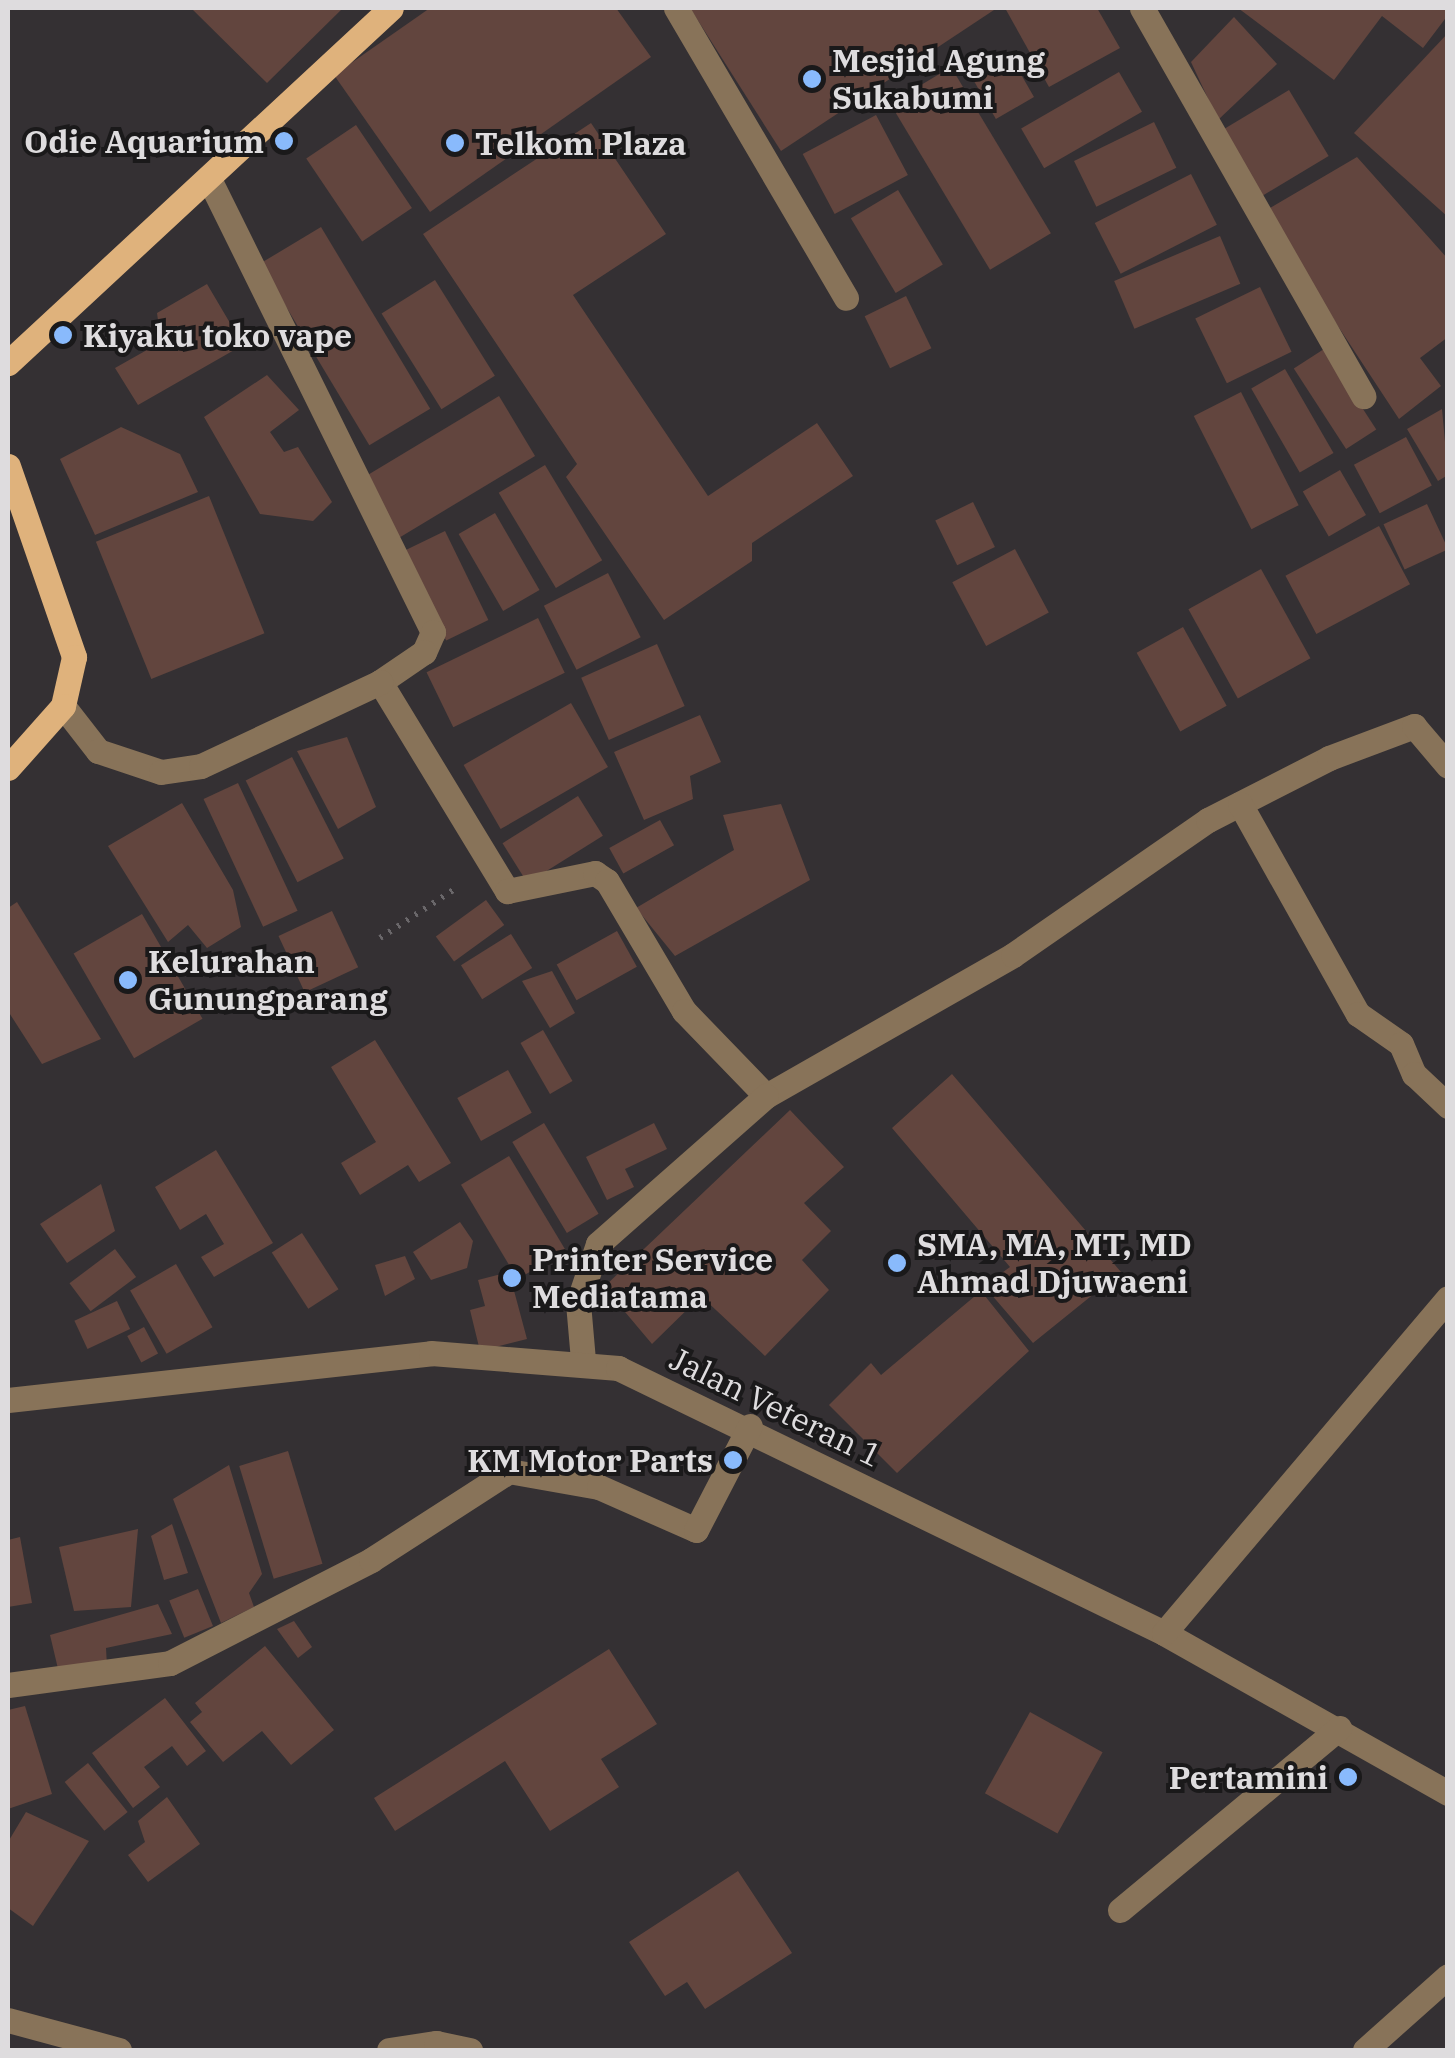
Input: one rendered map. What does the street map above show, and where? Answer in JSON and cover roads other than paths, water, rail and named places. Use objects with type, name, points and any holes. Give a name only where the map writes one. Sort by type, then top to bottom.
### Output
[{"type":"main road","points":[[8,363],[211,183],[391,8]]},
{"type":"main road","points":[[8,466],[74,657],[63,706],[8,768]]},
{"type":"street","points":[[676,8],[846,298]]},
{"type":"street","points":[[1142,8],[1363,396]]},
{"type":"street","points":[[63,706],[98,751],[136,771],[200,766],[380,682],[424,652],[433,632],[211,183]]},
{"type":"street","points":[[380,682],[493,865],[518,896],[595,873],[607,881],[684,1011],[766,1096]]},
{"type":"street","points":[[583,1360],[578,1303],[598,1244],[766,1096],[1013,955],[1240,804],[1407,726],[1448,766]]},
{"type":"street","points":[[1240,804],[1358,1014],[1401,1044],[1414,1074],[1448,1106]]},
{"type":"street","points":[[1164,1633],[1448,1298]]},
{"type":"street","name":"Jalan Veteran 1","points":[[8,1400],[351,1358],[583,1360],[750,1426],[1164,1633],[1339,1728],[1448,1793]]},
{"type":"street","points":[[8,1686],[170,1663],[372,1560],[508,1471],[599,1487],[696,1530],[750,1426]]},
{"type":"street","points":[[1120,1910],[1339,1728]]},
{"type":"street","points":[[1365,2050],[1448,1976]]},
{"type":"street","points":[[8,2020],[119,2050]]},
{"type":"street","points":[[389,2050],[436,2043],[470,2050]]},
{"type":"place","name":"Mesjid Agung Sukabumi","points":[[812,79]]},
{"type":"place","name":"Odie Aquarium","points":[[284,141]]},
{"type":"place","name":"Telkom Plaza","points":[[455,143]]},
{"type":"place","name":"Kiyaku toko vape","points":[[63,335]]},
{"type":"place","name":"Kelurahan Gunungparang","points":[[128,980]]},
{"type":"place","name":"SMA, MA, MT, MD Ahmad Djuwaeni","points":[[897,1263]]},
{"type":"place","name":"Printer Service Mediatama","points":[[512,1278]]},
{"type":"place","name":"KM Motor Parts","points":[[733,1460]]},
{"type":"place","name":"Pertamini","points":[[1348,1777]]}]
